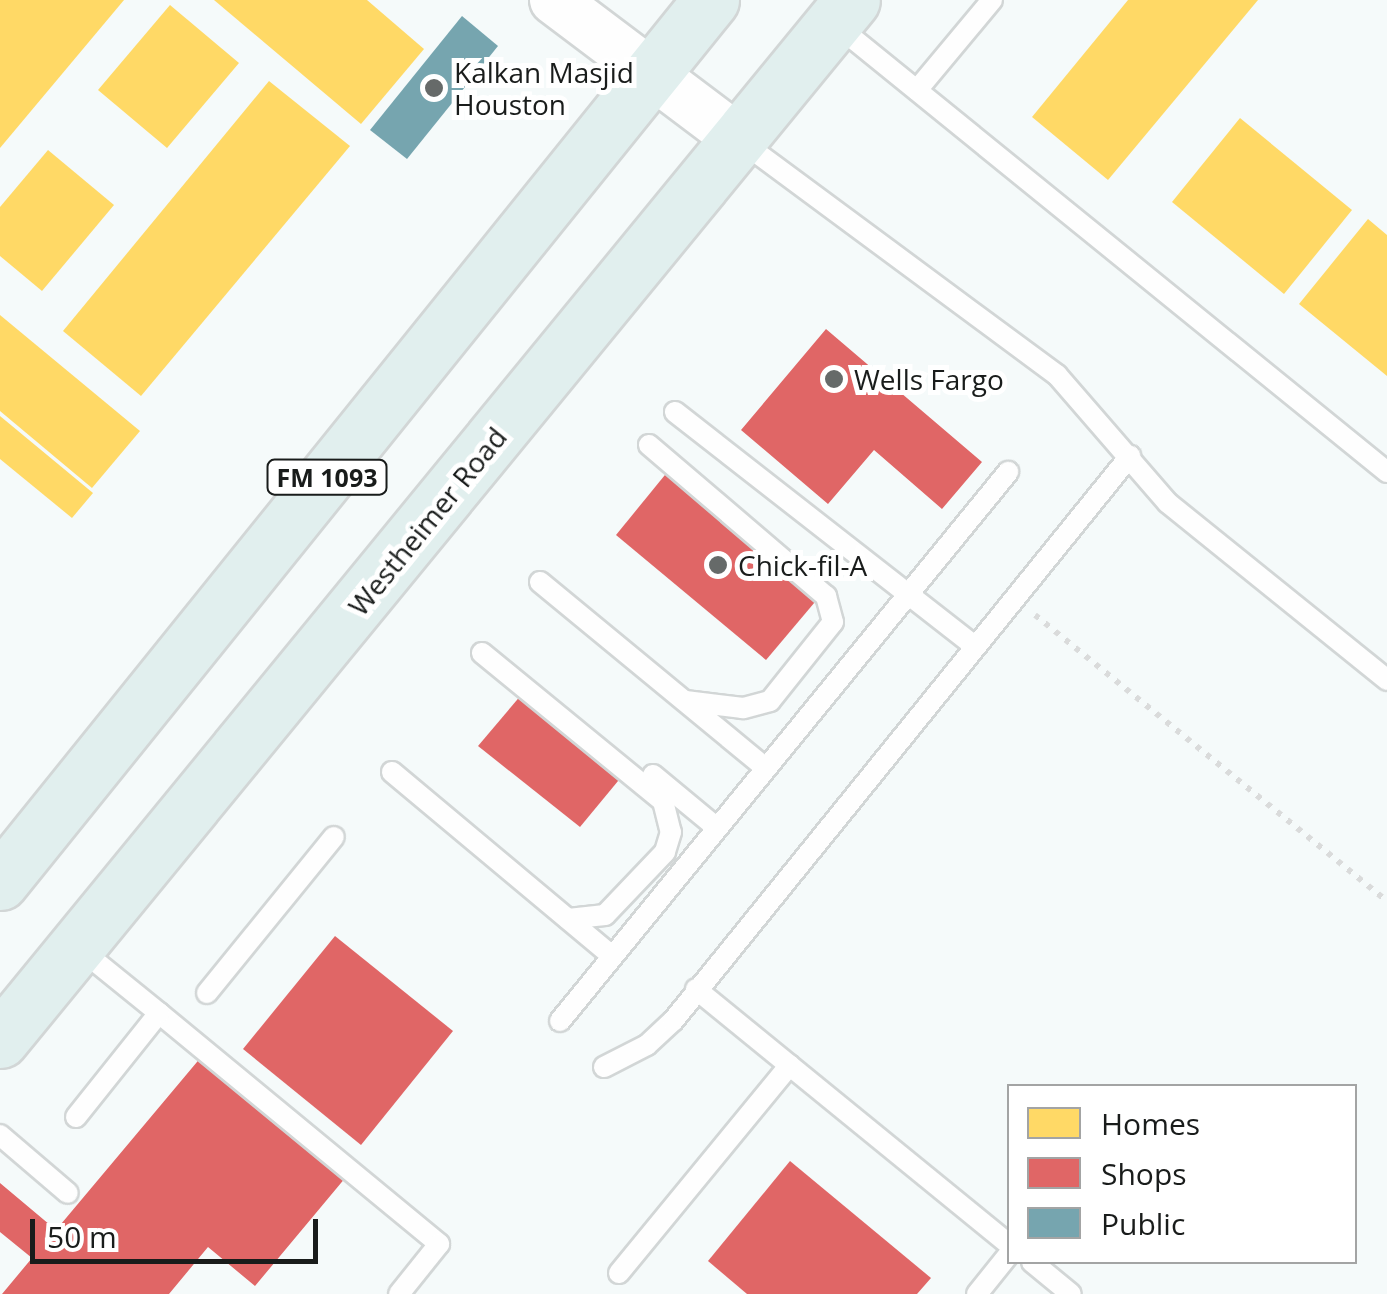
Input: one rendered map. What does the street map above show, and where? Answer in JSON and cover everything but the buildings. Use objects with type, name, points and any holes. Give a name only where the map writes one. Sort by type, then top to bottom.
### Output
[{"type":"main road","name":"FM 1093","points":[[0,882],[711,0]]},
{"type":"main road","name":"Westheimer Road","points":[[0,1040],[843,11]]},
{"type":"street","points":[[554,0],[736,137]]},
{"type":"lane","points":[[917,90],[992,0]]},
{"type":"lane","points":[[843,11],[917,90],[1387,472]]},
{"type":"lane","points":[[736,137],[1057,375],[1168,503],[1387,680]]},
{"type":"lane","points":[[675,412],[974,646]]},
{"type":"lane","points":[[648,445],[826,596],[833,622],[770,701],[744,708],[685,701]]},
{"type":"lane","points":[[604,1066],[648,1045],[1130,456]]},
{"type":"lane","points":[[560,1020],[1008,472]]},
{"type":"lane","points":[[540,582],[766,768]]},
{"type":"lane","points":[[568,919],[604,914],[665,852],[672,832],[663,801],[486,648],[717,828]]},
{"type":"lane","points":[[392,772],[612,956]]},
{"type":"lane","points":[[207,993],[334,837]]},
{"type":"lane","points":[[78,948],[439,1244],[399,1294]]},
{"type":"lane","points":[[696,988],[1007,1242]]},
{"type":"lane","points":[[76,1116],[158,1013]]},
{"type":"lane","points":[[619,1273],[790,1065]]},
{"type":"lane","points":[[2,1141],[68,1193]]},
{"type":"lane","points":[[977,1294],[1007,1258]]},
{"type":"lane","points":[[1034,1264],[1072,1294]]},
{"type":"path","points":[[1014,598],[1387,901]]},
{"type":"place","name":"Kalkan Masjid Houston","points":[[434,88]]},
{"type":"place","name":"Wells Fargo","points":[[834,379]]},
{"type":"place","name":"Chick-fil-A","points":[[718,565]]}]
